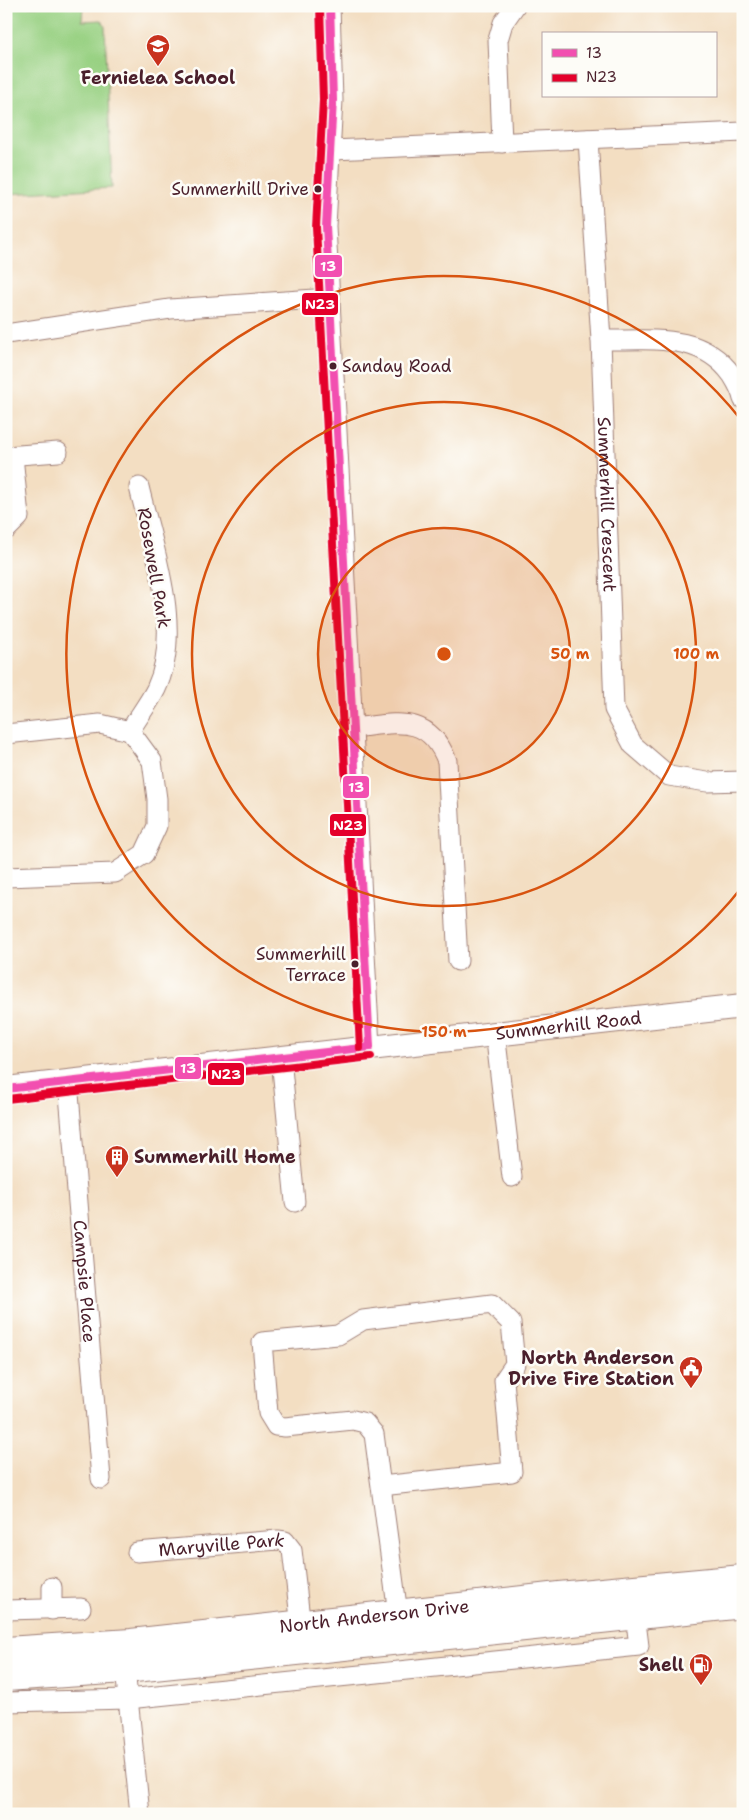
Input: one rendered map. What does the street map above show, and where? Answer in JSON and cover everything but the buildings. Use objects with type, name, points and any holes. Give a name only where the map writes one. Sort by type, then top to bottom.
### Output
[{"type":"main road","name":"North Anderson Drive","points":[[6,1677],[126,1669],[302,1636],[398,1614],[743,1579]]},
{"type":"main road","name":"North Anderson Drive","points":[[6,1651],[123,1643],[302,1636],[636,1614],[743,1604]]},
{"type":"street","points":[[330,6],[333,65],[332,150],[326,226],[370,1048]]},
{"type":"street","points":[[502,143],[498,40],[503,23],[515,6]]},
{"type":"street","points":[[332,150],[743,132]]},
{"type":"street","name":"Summerhill Crescent","points":[[588,139],[601,340],[614,709],[633,745],[669,776],[707,782],[743,781]]},
{"type":"street","points":[[6,334],[170,309],[330,298]]},
{"type":"street","points":[[601,340],[672,341],[701,347],[725,365],[740,388],[743,399]]},
{"type":"street","points":[[6,530],[19,517],[10,456],[58,452]]},
{"type":"street","name":"Rosewell Park","points":[[130,731],[156,688],[164,666],[167,643],[166,609],[139,487]]},
{"type":"street","points":[[6,734],[100,724],[130,731],[152,761],[157,799],[157,826],[144,854],[115,873],[6,877]]},
{"type":"street","points":[[352,728],[413,724],[428,731],[442,747],[447,761],[458,961]]},
{"type":"street","name":"Summerhill Road","points":[[6,1089],[495,1032],[743,1006]]},
{"type":"street","points":[[495,1032],[512,1177]]},
{"type":"street","points":[[280,1058],[295,1202]]},
{"type":"street","name":"Campsie Place","points":[[68,1082],[101,1479]]},
{"type":"street","points":[[381,1486],[512,1472],[504,1380],[515,1364],[511,1323],[492,1304],[363,1320],[338,1335],[262,1342],[268,1413],[276,1426],[285,1427],[353,1420],[365,1423],[374,1434],[398,1614]]},
{"type":"street","name":"Maryville Park","points":[[137,1552],[278,1540],[285,1541],[292,1550],[302,1636]]},
{"type":"street","points":[[52,1587],[52,1610]]},
{"type":"street","points":[[6,1610],[81,1608]]},
{"type":"street","points":[[6,1702],[128,1699],[638,1646],[636,1614]]},
{"type":"street","points":[[126,1669],[140,1814]]},
{"type":"green space","points":[[6,6],[83,6],[82,21],[102,20],[105,27],[112,188],[6,194]]},
{"type":"transit line","name":"N23","points":[[320,6],[323,100],[316,227],[360,1048]]},
{"type":"transit line","name":"13","points":[[330,6],[333,100],[326,226],[370,1047]]},
{"type":"transit line","name":"13","points":[[6,1089],[370,1047]]},
{"type":"transit line","name":"N23","points":[[7,1099],[371,1057]]},
{"type":"place","name":"Fernielea School","points":[[158,67]]},
{"type":"place","name":"Summerhill Drive","points":[[318,189]]},
{"type":"place","name":"Sanday Road","points":[[333,366]]},
{"type":"place","name":"Summerhill Terrace","points":[[355,964]]},
{"type":"place","name":"Summerhill Home","points":[[117,1178]]},
{"type":"place","name":"North Anderson Drive Fire Station","points":[[691,1389]]},
{"type":"place","name":"Shell","points":[[701,1686]]}]
